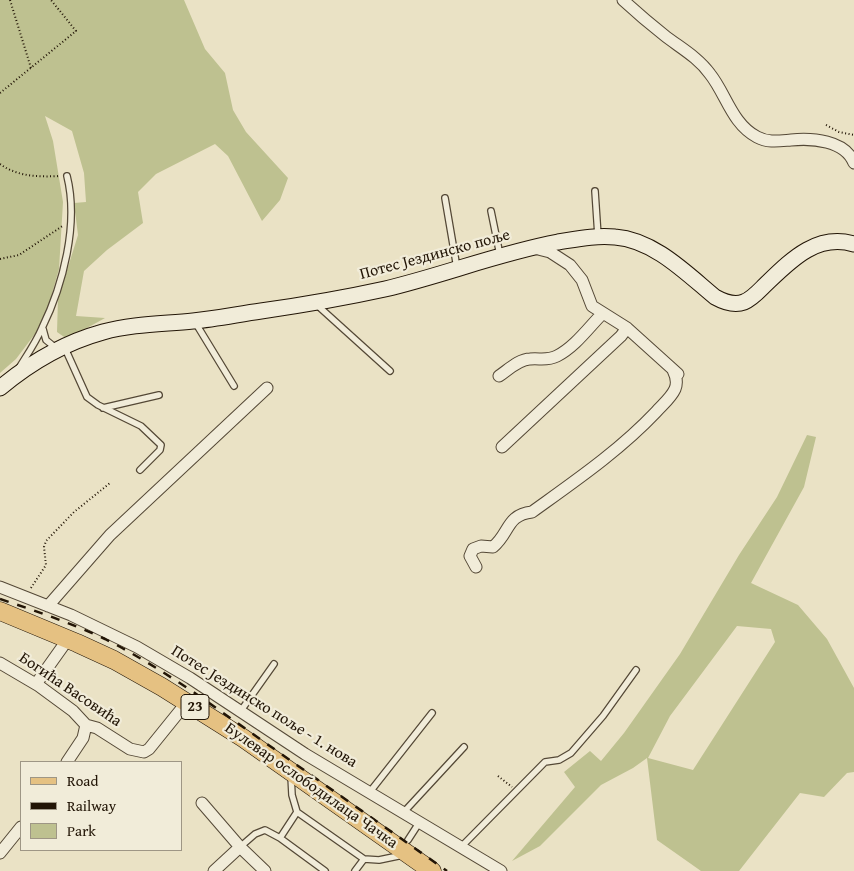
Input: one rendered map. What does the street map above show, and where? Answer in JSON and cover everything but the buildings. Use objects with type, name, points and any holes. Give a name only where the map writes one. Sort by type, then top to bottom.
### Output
[{"type":"main road","name":"Потес Јездинско поље","points":[[0,388],[30,365],[60,347],[103,332],[126,327],[195,321],[315,303],[386,289],[529,247],[598,236],[624,238],[666,257],[715,297],[722,301],[739,304],[751,298],[790,262],[808,249],[823,242],[838,240],[854,244]]},
{"type":"main road","name":"Булевар ослободилаца Чачка","points":[[0,612],[68,639],[140,674],[187,702],[408,847],[432,871]]},
{"type":"street","points":[[623,0],[656,29],[700,63],[718,86],[732,113],[757,137],[775,142],[792,139],[812,140],[831,144],[846,150],[854,163]]},
{"type":"street","points":[[476,567],[470,556],[473,549],[481,546],[493,547],[501,540],[510,522],[516,517],[532,512],[576,481],[638,431],[676,387],[677,374],[627,328],[592,306],[582,280],[570,265],[550,252],[529,247]]},
{"type":"street","points":[[499,376],[522,361],[549,359],[558,356],[568,349],[603,313]]},
{"type":"street","points":[[502,447],[621,336],[627,328]]},
{"type":"street","points":[[48,606],[110,535],[267,388]]},
{"type":"street","name":"Потес Јездинско поље - 1. нова","points":[[0,587],[26,596],[137,646],[369,793],[501,871]]},
{"type":"street","points":[[36,684],[68,639]]},
{"type":"street","name":"Богића Васовића","points":[[0,663],[36,684],[73,711],[86,724],[97,728],[130,750],[144,752],[187,702]]},
{"type":"street","points":[[68,761],[83,738],[86,724]]},
{"type":"street","points":[[202,804],[240,847],[265,871]]},
{"type":"street","points":[[0,853],[20,828]]},
{"type":"street","points":[[214,871],[240,847]]},
{"type":"lane","points":[[12,378],[43,327],[64,268],[70,221],[71,190],[67,176]]},
{"type":"lane","points":[[595,191],[598,236]]},
{"type":"lane","points":[[445,198],[457,268]]},
{"type":"lane","points":[[491,211],[500,255]]},
{"type":"lane","points":[[315,303],[390,370]]},
{"type":"lane","points":[[195,321],[234,386]]},
{"type":"lane","points":[[43,327],[43,334],[46,340],[60,347],[87,398],[103,408],[141,426],[161,445],[160,450],[140,470]]},
{"type":"lane","points":[[103,408],[159,396]]},
{"type":"lane","points":[[240,712],[274,664]]},
{"type":"lane","points":[[461,847],[545,762],[559,760],[571,753],[603,716],[636,670]]},
{"type":"lane","points":[[369,793],[432,713]]},
{"type":"lane","points":[[403,813],[464,747]]},
{"type":"lane","points":[[291,771],[292,796],[298,812],[364,859],[386,859],[408,847],[419,822]]},
{"type":"lane","points":[[280,838],[298,812]]},
{"type":"lane","points":[[240,847],[250,837],[265,830],[280,838],[325,871]]},
{"type":"lane","points":[[355,871],[364,859]]},
{"type":"path","points":[[10,0],[31,68]]},
{"type":"path","points":[[0,93],[76,31],[51,0]]},
{"type":"path","points":[[826,125],[839,132],[854,135]]},
{"type":"path","points":[[0,164],[11,171],[31,176],[67,176]]},
{"type":"path","points":[[0,259],[20,255],[70,221]]},
{"type":"path","points":[[26,596],[46,565],[44,547],[46,541],[74,512],[110,483]]},
{"type":"path","points":[[498,776],[516,790]]},
{"type":"green space","points":[[0,0],[184,0],[205,49],[225,73],[233,110],[246,132],[288,178],[280,200],[262,221],[228,156],[215,144],[156,174],[138,192],[143,223],[107,250],[84,271],[76,316],[105,318],[67,339],[57,332],[58,299],[78,235],[74,203],[86,202],[84,173],[72,131],[45,116],[53,141],[63,202],[59,269],[44,322],[16,359],[0,373]]},
{"type":"green space","points":[[807,435],[816,437],[804,487],[751,583],[798,605],[827,639],[854,688],[854,772],[847,773],[824,797],[800,793],[739,871],[701,871],[657,840],[647,758],[633,768],[601,785],[540,846],[512,861],[575,787],[564,772],[590,751],[601,761],[624,733],[680,654],[739,555],[777,497]],"holes":[[[737,626],[771,629],[775,642],[693,770],[648,758],[670,716]]]},
{"type":"railway","points":[[0,599],[92,633],[149,664],[192,691],[447,871]]}]
